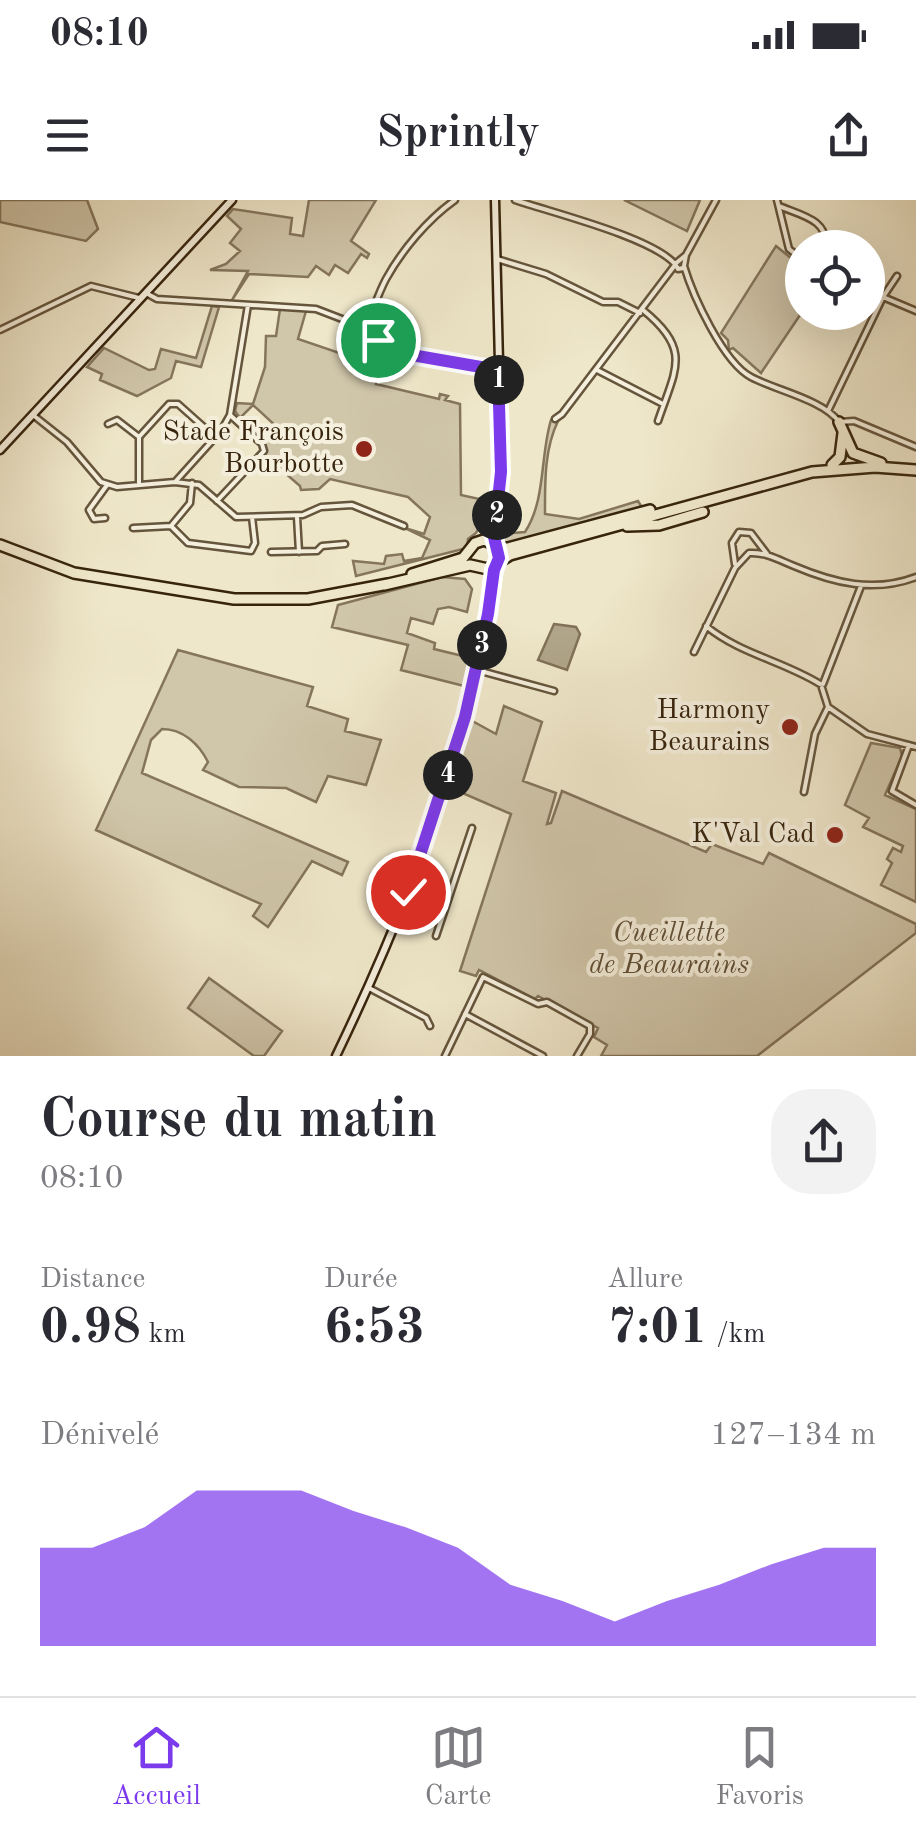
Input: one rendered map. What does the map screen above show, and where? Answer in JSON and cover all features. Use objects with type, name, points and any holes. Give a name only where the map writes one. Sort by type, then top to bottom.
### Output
[{"type":"main road","points":[[0,450],[232,200]]},
{"type":"main road","points":[[336,1056],[370,988],[414,875],[457,746],[497,563],[501,472],[494,200]]},
{"type":"main road","points":[[841,428],[853,453],[881,463]]},
{"type":"main road","points":[[832,465],[840,457],[841,428]]},
{"type":"main road","points":[[481,540],[508,548],[784,474],[832,465],[881,463],[916,468]]},
{"type":"main road","points":[[1,545],[74,574],[234,599],[308,599],[479,568],[812,472],[916,468]]},
{"type":"main road","points":[[590,533],[658,525],[703,512]]},
{"type":"main road","points":[[470,554],[496,518]]},
{"type":"main road","points":[[470,554],[491,588]]},
{"type":"main road","points":[[384,585],[470,554]]},
{"type":"street","points":[[364,331],[392,270],[437,214],[455,200]]},
{"type":"street","points":[[515,200],[656,250],[687,276],[734,364],[751,377],[828,411],[841,428],[850,420],[916,448]]},
{"type":"street","points":[[555,419],[678,266],[716,200]]},
{"type":"street","points":[[778,203],[818,222],[824,230]]},
{"type":"street","points":[[778,203],[785,234]]},
{"type":"street","points":[[494,258],[546,274],[602,302],[618,302],[641,311],[664,327],[676,345],[676,360],[658,421]]},
{"type":"street","points":[[885,294],[897,276]]},
{"type":"street","points":[[0,330],[91,286],[156,299],[316,309],[397,351],[498,370]]},
{"type":"street","points":[[885,298],[916,311]]},
{"type":"street","points":[[175,482],[230,415],[248,305]]},
{"type":"street","points":[[828,411],[867,330]]},
{"type":"street","points":[[596,369],[663,404]]},
{"type":"street","points":[[138,485],[139,437],[172,403],[215,437]]},
{"type":"street","points":[[33,415],[60,436],[96,479],[107,485],[192,483],[236,517],[300,515],[321,507],[352,505],[404,526]]},
{"type":"street","points":[[218,501],[264,451],[262,444],[230,415]]},
{"type":"street","points":[[108,424],[116,420],[139,437]]},
{"type":"street","points":[[133,528],[171,526],[190,503],[192,483]]},
{"type":"street","points":[[105,518],[94,519],[89,510],[107,485]]},
{"type":"street","points":[[299,552],[300,515]]},
{"type":"street","points":[[171,526],[188,543],[251,551],[255,544],[252,517]]},
{"type":"street","points":[[735,568],[732,539],[742,531],[750,533],[767,554]]},
{"type":"street","points":[[694,652],[735,568],[755,542]]},
{"type":"street","points":[[270,552],[299,552],[345,544]]},
{"type":"street","points":[[734,550],[767,554],[833,581],[862,586],[897,584],[916,578]]},
{"type":"street","points":[[862,586],[822,685],[828,706],[867,734],[916,747]]},
{"type":"street","points":[[706,626],[747,652],[803,673],[822,685]]},
{"type":"street","points":[[476,670],[554,691]]},
{"type":"street","points":[[804,792],[815,734],[828,706]]},
{"type":"street","points":[[909,745],[892,791],[916,805]]},
{"type":"street","points":[[436,936],[472,828]]},
{"type":"street","points":[[414,875],[452,888]]},
{"type":"street","points":[[454,1056],[446,1054],[480,980],[491,978],[590,1026],[590,1034],[577,1056]]},
{"type":"street","points":[[370,988],[426,1018],[430,1026]]},
{"type":"street","points":[[465,1014],[544,1056]]},
{"type":"green space","points":[[0,200],[87,200],[98,229],[86,241],[0,222]]},
{"type":"green space","points":[[309,200],[376,200],[351,241],[369,254],[367,258],[361,254],[348,273],[335,265],[329,275],[316,266],[308,277],[249,274],[232,300],[248,271],[210,270],[226,264],[240,251],[230,243],[241,229],[227,216],[233,209],[292,218],[290,234],[303,236]]},
{"type":"green space","points":[[624,200],[700,200],[687,231]]},
{"type":"green space","points":[[776,246],[785,253],[785,330],[790,330],[761,373],[733,348],[729,350],[728,340],[721,333]]},
{"type":"green space","points":[[380,304],[413,318],[409,340],[397,335],[392,344],[372,332]]},
{"type":"green space","points":[[212,306],[219,307],[201,367],[176,361],[171,378],[137,396],[100,380],[102,374],[87,367],[104,348],[149,370],[155,369],[161,349],[196,358]]},
{"type":"green space","name":"Stade François Bourbotte","points":[[280,309],[306,311],[298,339],[348,356],[355,353],[383,361],[376,384],[439,399],[440,394],[448,396],[445,400],[460,404],[461,495],[493,502],[476,533],[468,539],[467,548],[356,576],[353,561],[384,564],[386,556],[402,554],[404,561],[422,558],[430,540],[405,528],[424,534],[430,517],[408,497],[330,479],[319,489],[301,490],[262,453],[262,444],[277,427],[253,405],[240,418],[235,411],[237,403],[253,404],[265,367],[266,336],[276,336]]},
{"type":"green space","points":[[551,420],[558,421],[546,467],[545,514],[579,519],[638,501],[643,509],[510,546],[499,544],[495,534],[525,532],[532,519]]},
{"type":"green space","points":[[442,577],[465,579],[472,589],[467,612],[449,607],[438,609],[433,624],[411,618],[407,633],[435,643],[434,649],[475,659],[468,687],[401,670],[408,645],[332,627],[338,605]]},
{"type":"green space","points":[[178,650],[313,687],[307,706],[348,719],[345,731],[381,740],[366,785],[328,776],[316,802],[286,788],[239,787],[203,770],[208,762],[204,755],[190,739],[177,732],[162,729],[151,740],[142,773],[348,862],[342,875],[312,861],[268,927],[253,916],[261,904],[96,830]]},
{"type":"green space","name":"Cueillette de Beaurains","points":[[504,706],[542,722],[523,781],[556,793],[547,824],[551,823],[562,791],[706,852],[712,844],[763,864],[769,853],[916,924],[916,933],[757,1056],[601,1056],[607,1045],[594,1037],[598,1028],[479,970],[476,976],[460,971],[511,814],[444,785],[465,717],[496,734]]},
{"type":"green space","points":[[871,743],[900,748],[902,756],[885,795],[916,809],[916,902],[881,885],[892,863],[887,859],[893,848],[901,852],[903,846],[863,827],[869,818],[845,805]]},
{"type":"green space","points":[[209,978],[282,1031],[264,1056],[254,1056],[188,1008]]},
{"type":"shaded area","points":[[554,624],[576,627],[580,634],[567,670],[538,660]]},
{"type":"place","name":"Stade François Bourbotte","points":[[364,449]]},
{"type":"place","name":"Harmony Beaurains","points":[[790,727]]},
{"type":"place","name":"K'Val Cad","points":[[835,835]]},
{"type":"route","points":[[378,340],[406,354],[498,370],[500,395],[500,503],[494,532],[499,558],[465,717],[408,892]]}]
